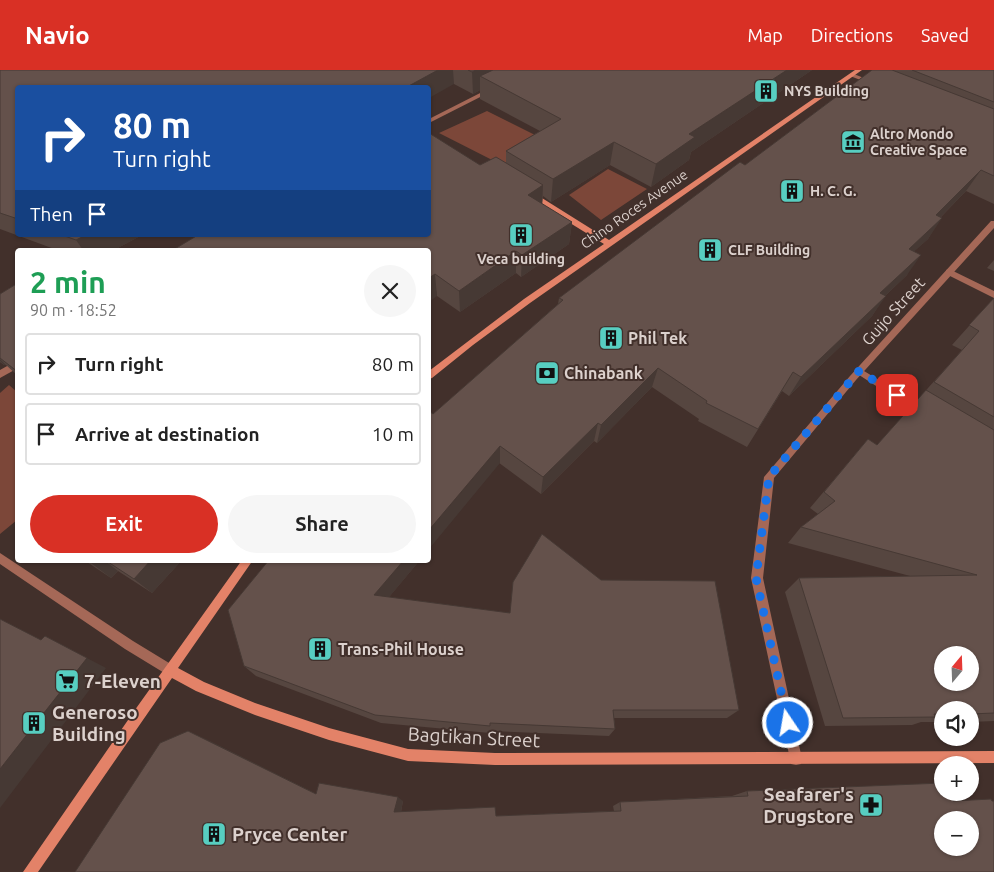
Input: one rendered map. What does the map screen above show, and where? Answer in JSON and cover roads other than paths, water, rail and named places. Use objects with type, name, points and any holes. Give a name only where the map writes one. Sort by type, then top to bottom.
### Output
[{"type":"main road","name":"Chino Roces Avenue","points":[[431,374],[527,300],[859,70]]},
{"type":"main road","points":[[522,189],[610,244]]},
{"type":"main road","points":[[30,872],[246,563]]},
{"type":"main road","name":"Bagtikan Street","points":[[170,670],[200,687],[255,709],[329,734],[408,755],[495,760],[994,757]]},
{"type":"street","points":[[852,75],[879,86]]},
{"type":"street","points":[[431,120],[496,87]]},
{"type":"street","name":"Guijo Street","points":[[796,759],[756,578],[769,477],[859,371],[994,223]]},
{"type":"street","points":[[949,272],[994,295]]},
{"type":"street","points":[[0,375],[15,365]]},
{"type":"street","points":[[859,371],[935,418]]},
{"type":"street","name":"Bagtikan Street","points":[[0,558],[129,645],[170,670]]},
{"type":"place","name":"NYS Building","points":[[766,91]]},
{"type":"place","name":"Altro Mondo Creative Space","points":[[853,142]]},
{"type":"place","name":"H. C. G.","points":[[792,191]]},
{"type":"place","name":"Veca building","points":[[521,235]]},
{"type":"place","name":"CLF Building","points":[[710,250]]},
{"type":"place","name":"Phil Tek","points":[[611,338]]},
{"type":"place","name":"Chinabank","points":[[547,373]]},
{"type":"place","name":"Trans-Phil House","points":[[320,649]]},
{"type":"place","name":"7-Eleven","points":[[67,681]]},
{"type":"place","name":"Generoso Building","points":[[34,723]]},
{"type":"place","name":"Seafarer's Drugstore","points":[[871,805]]},
{"type":"place","name":"Pryce Center","points":[[214,834]]}]
